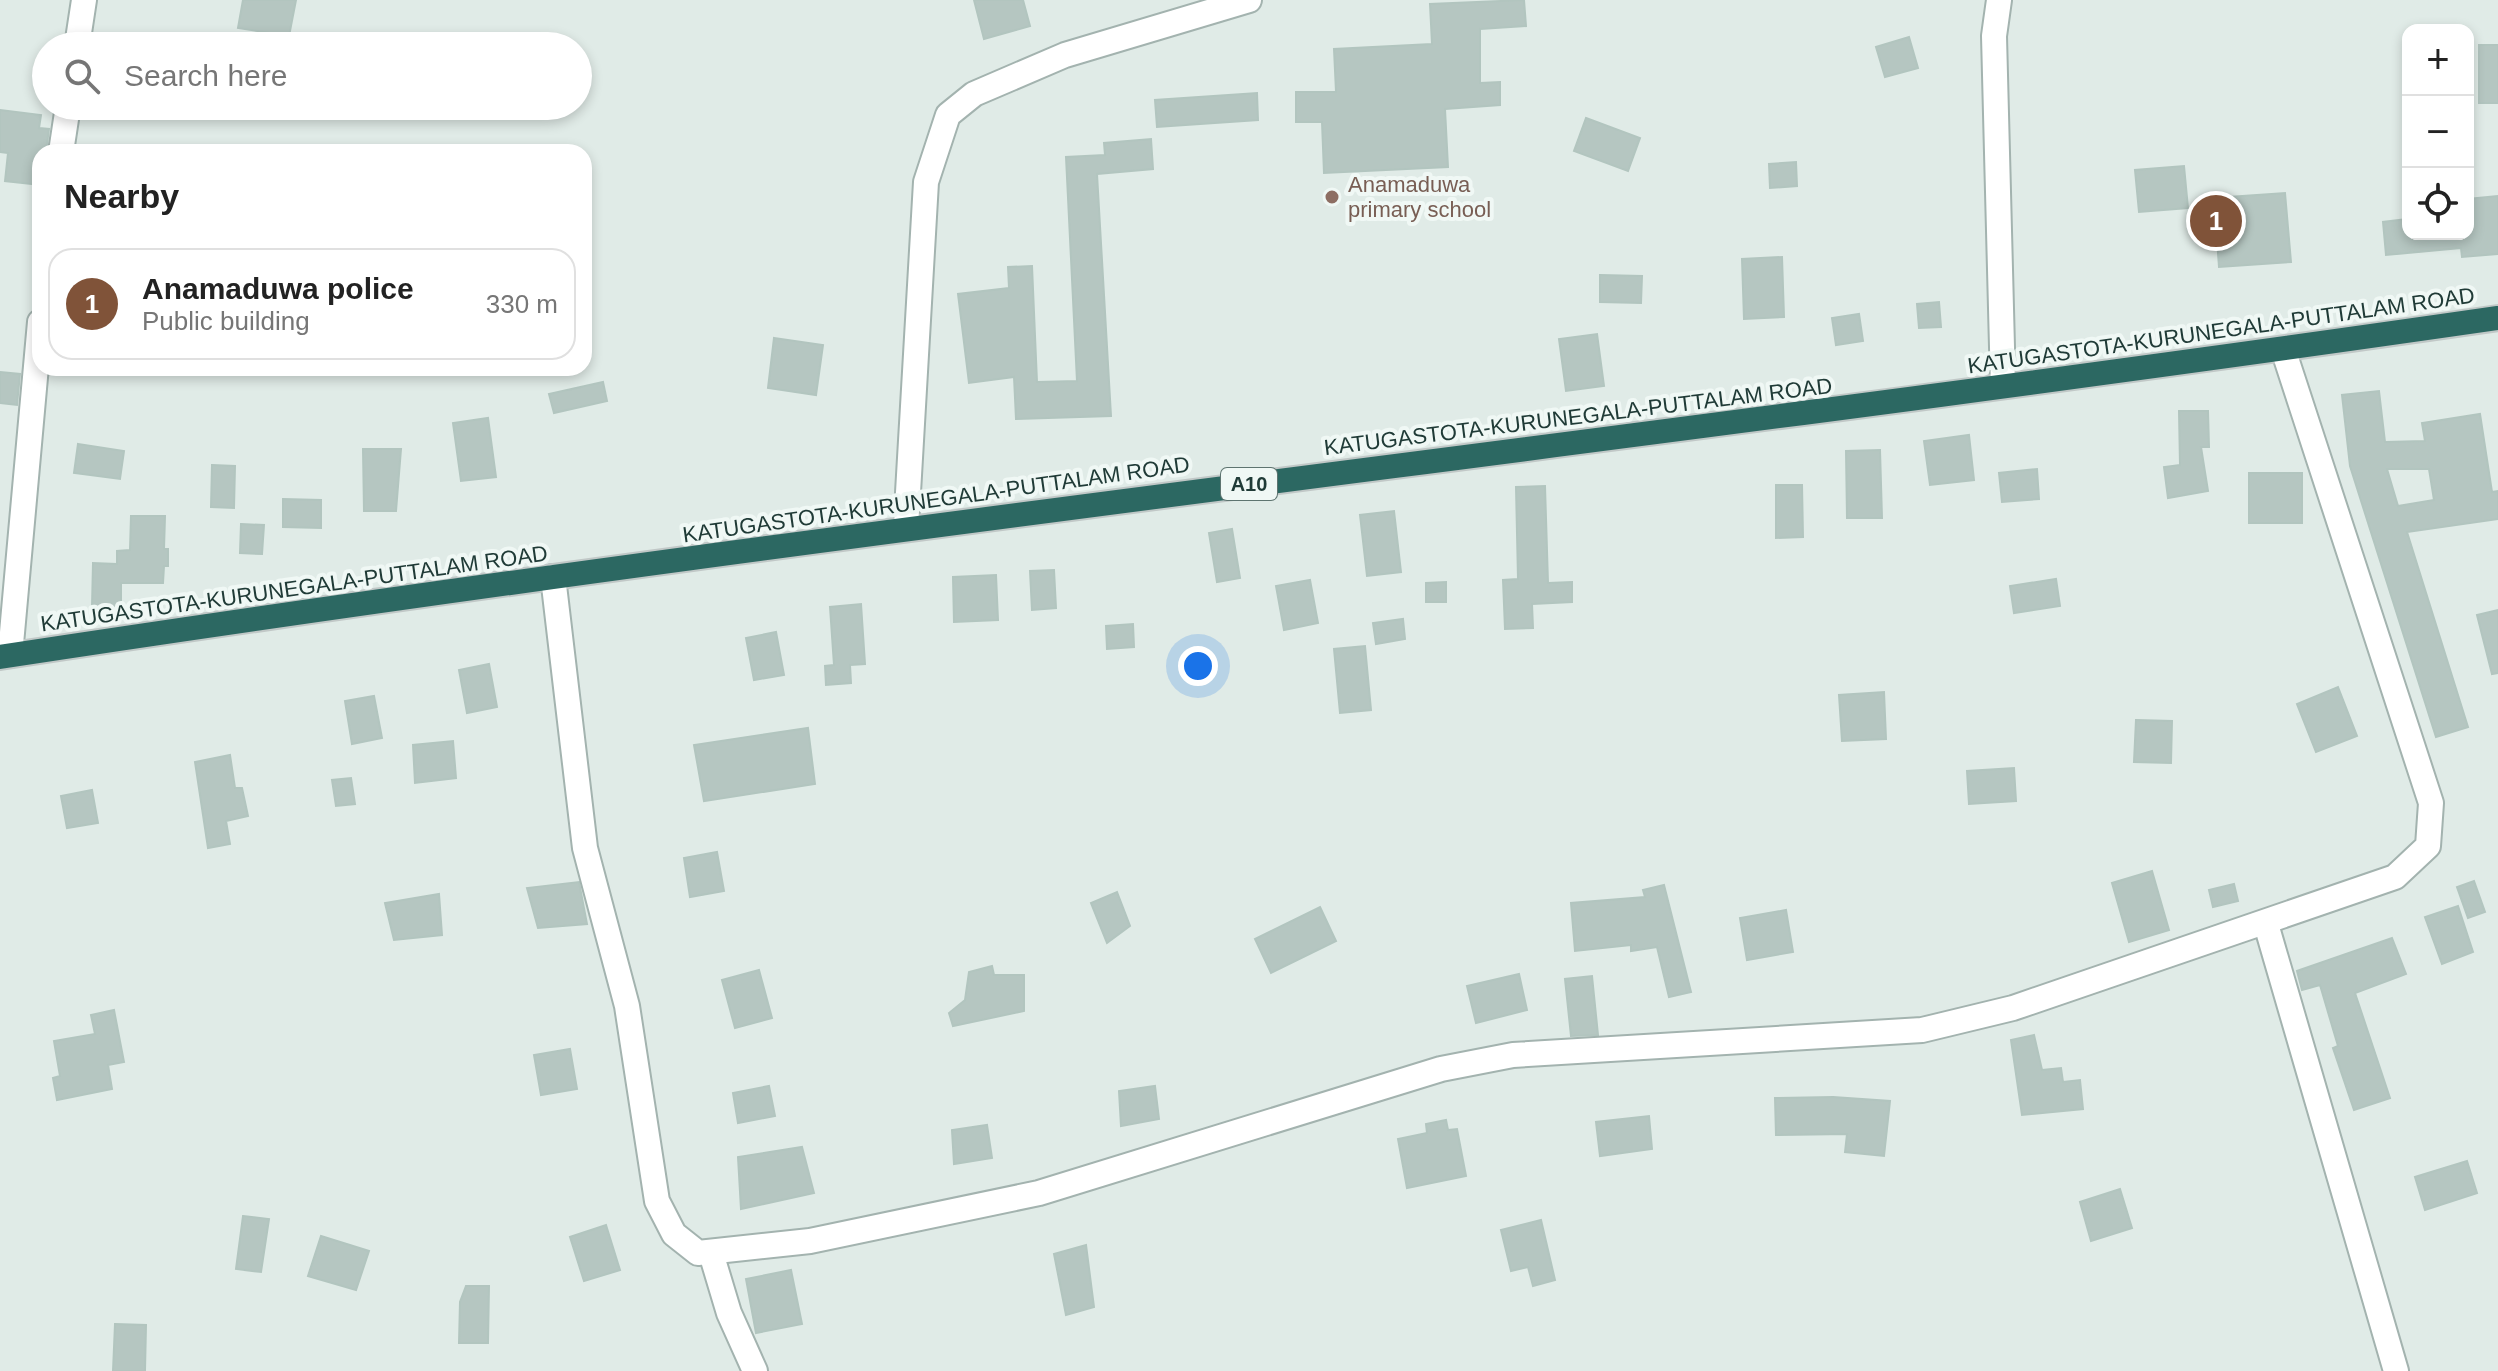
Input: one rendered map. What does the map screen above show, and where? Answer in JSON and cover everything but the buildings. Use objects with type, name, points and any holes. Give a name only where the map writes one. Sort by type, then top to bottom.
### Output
[{"type":"highway","name":"KATUGASTOTA-KURUNEGALA-PUTTALAM ROAD","points":[[5,656],[906,527],[2003,386],[2498,318]]},
{"type":"street","points":[[79,32],[84,0]]},
{"type":"street","points":[[906,527],[926,182],[948,115],[974,94],[1065,55],[1249,0]]},
{"type":"street","points":[[1999,0],[1994,36],[2003,386]]},
{"type":"street","points":[[62,144],[66,120]]},
{"type":"street","points":[[553,577],[585,848],[627,1006],[657,1201],[674,1234],[698,1253],[810,1241],[1039,1193],[1441,1069],[1513,1055],[1922,1030],[2013,1008],[2266,924],[2395,877],[2428,846],[2431,803],[2283,349]]},
{"type":"street","points":[[5,656],[34,376]]},
{"type":"street","points":[[2266,924],[2396,1371]]},
{"type":"street","points":[[711,1253],[729,1313],[755,1371]]},
{"type":"place","name":"Anamaduwa primary school","points":[[1332,197]]},
{"type":"place","name":"Anamaduwa police","points":[[2216,221]]}]
